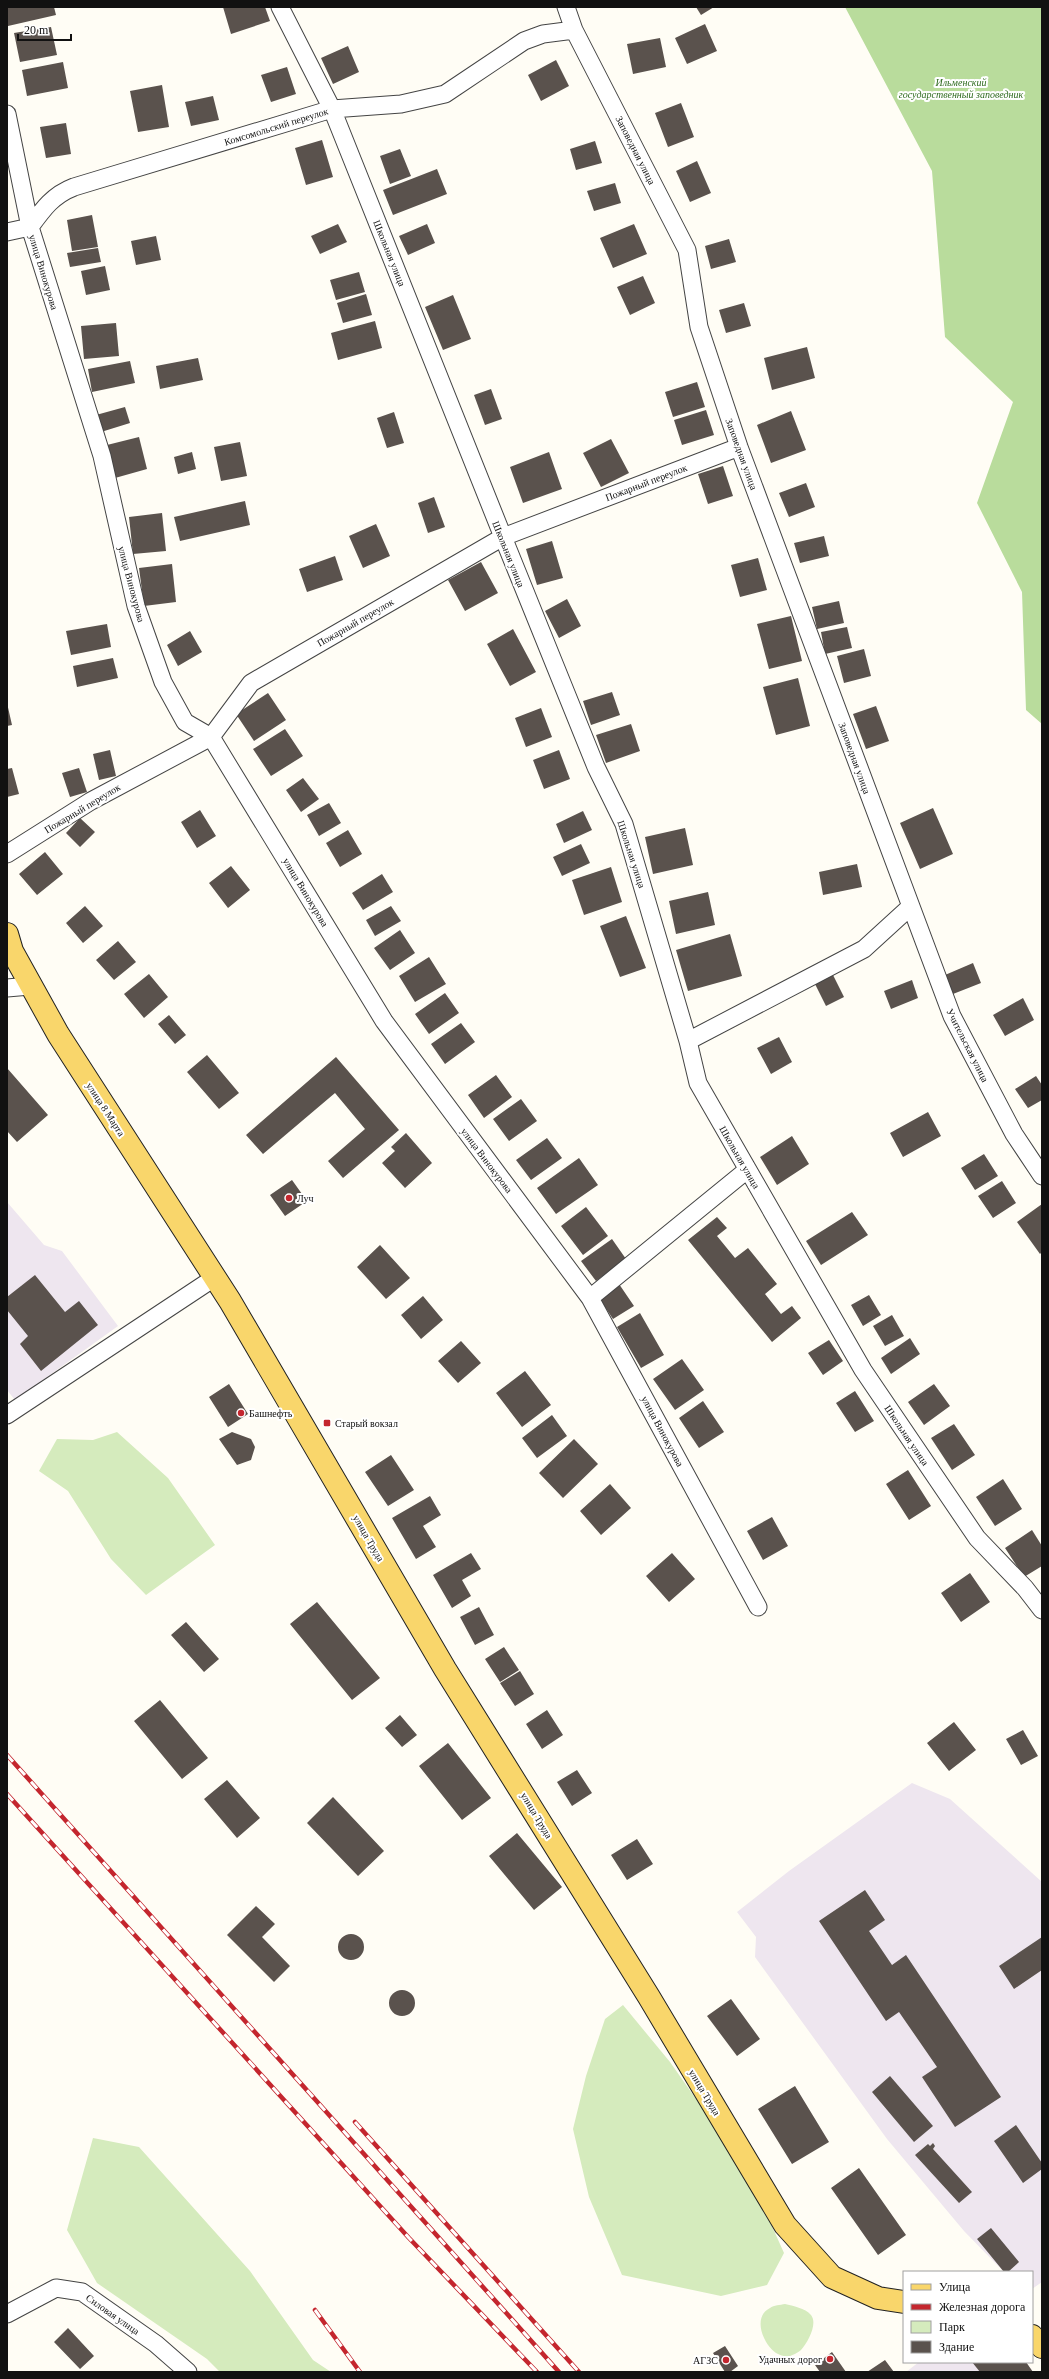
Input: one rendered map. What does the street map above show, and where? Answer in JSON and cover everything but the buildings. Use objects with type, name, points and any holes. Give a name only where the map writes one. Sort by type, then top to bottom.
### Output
[{"type":"main road","name":"улица 8 Марта","points":[[7,934],[12,951],[30,986],[58,1034],[214,1278]]},
{"type":"main road","name":"улица Труда","points":[[214,1278],[445,1669],[648,1997],[785,2225],[832,2277],[878,2298],[903,2302]]},
{"type":"main road","points":[[1033,2337],[1042,2348]]},
{"type":"street","name":"Школьная улица","points":[[280,7],[332,109],[502,537],[596,767],[624,824],[688,1041],[698,1083],[867,1376],[977,1538],[1025,1588],[1042,1610]]},
{"type":"street","name":"Заповедная улица","points":[[566,7],[574,30],[687,250],[699,326],[739,447],[910,908]]},
{"type":"street","name":"Комсомольский переулок","points":[[30,227],[47,204],[60,192],[332,109],[401,104],[445,94],[524,41],[543,34],[574,30]]},
{"type":"street","name":"улица Винокурова","points":[[7,114],[30,227],[102,456],[136,606],[163,682],[185,722],[211,737],[384,1021],[590,1298],[758,1606]]},
{"type":"street","points":[[7,232],[30,227]]},
{"type":"street","name":"Пожарный переулок","points":[[7,854],[91,800],[211,737],[251,683],[502,537],[739,447]]},
{"type":"street","points":[[688,1041],[864,948],[910,908]]},
{"type":"street","name":"Учительская улица","points":[[910,908],[952,1016],[1014,1134],[1042,1176]]},
{"type":"street","points":[[7,988],[30,986]]},
{"type":"street","points":[[590,1298],[747,1170]]},
{"type":"street","points":[[7,1415],[214,1278]]},
{"type":"street","name":"Силовая улица","points":[[7,2314],[56,2288],[82,2292],[156,2344],[188,2372]]},
{"type":"shaded area","points":[[7,1202],[44,1245],[62,1251],[118,1326],[15,1400],[7,1390]]},
{"type":"shaded area","points":[[912,1783],[950,1799],[1042,1882],[1042,2282],[1033,2288],[1033,2271],[1003,2271],[964,2231],[887,2139],[755,1957],[756,1937],[737,1912],[789,1871]]},
{"type":"shaded area","points":[[918,2363],[1027,2363],[1033,2372],[906,2372]]},
{"type":"green space","name":"Ильменский государственный заповедник","points":[[845,7],[1042,7],[1042,724],[1026,710],[1022,592],[977,503],[1013,402],[945,337],[932,171]]},
{"type":"green space","points":[[117,1432],[168,1478],[215,1545],[146,1595],[111,1559],[68,1491],[39,1471],[57,1439],[93,1440]]},
{"type":"green space","points":[[623,2005],[670,2062],[748,2173],[784,2253],[767,2285],[721,2296],[622,2275],[589,2197],[573,2129],[586,2076],[605,2019]]},
{"type":"green space","points":[[93,2138],[139,2147],[250,2271],[313,2360],[331,2372],[220,2372],[207,2359],[97,2283],[67,2230]]},
{"type":"green space","points":[[785,2304],[806,2311],[813,2319],[813,2328],[804,2347],[788,2357],[777,2354],[771,2349],[761,2330],[762,2318],[765,2312],[773,2306]]},
{"type":"railway","points":[[7,1755],[559,2372]]},
{"type":"railway","points":[[7,1794],[409,2238],[537,2372]]},
{"type":"railway","points":[[355,2122],[579,2372]]},
{"type":"railway","points":[[315,2310],[360,2372]]},
{"type":"place","name":"Луч","points":[[289,1198]]},
{"type":"place","name":"Башнефть","points":[[241,1413]]},
{"type":"place","name":"Старый вокзал","points":[[327,1423]]},
{"type":"place","name":"Удачных дорог","points":[[830,2359]]},
{"type":"place","name":"АГЗС","points":[[726,2360]]}]
